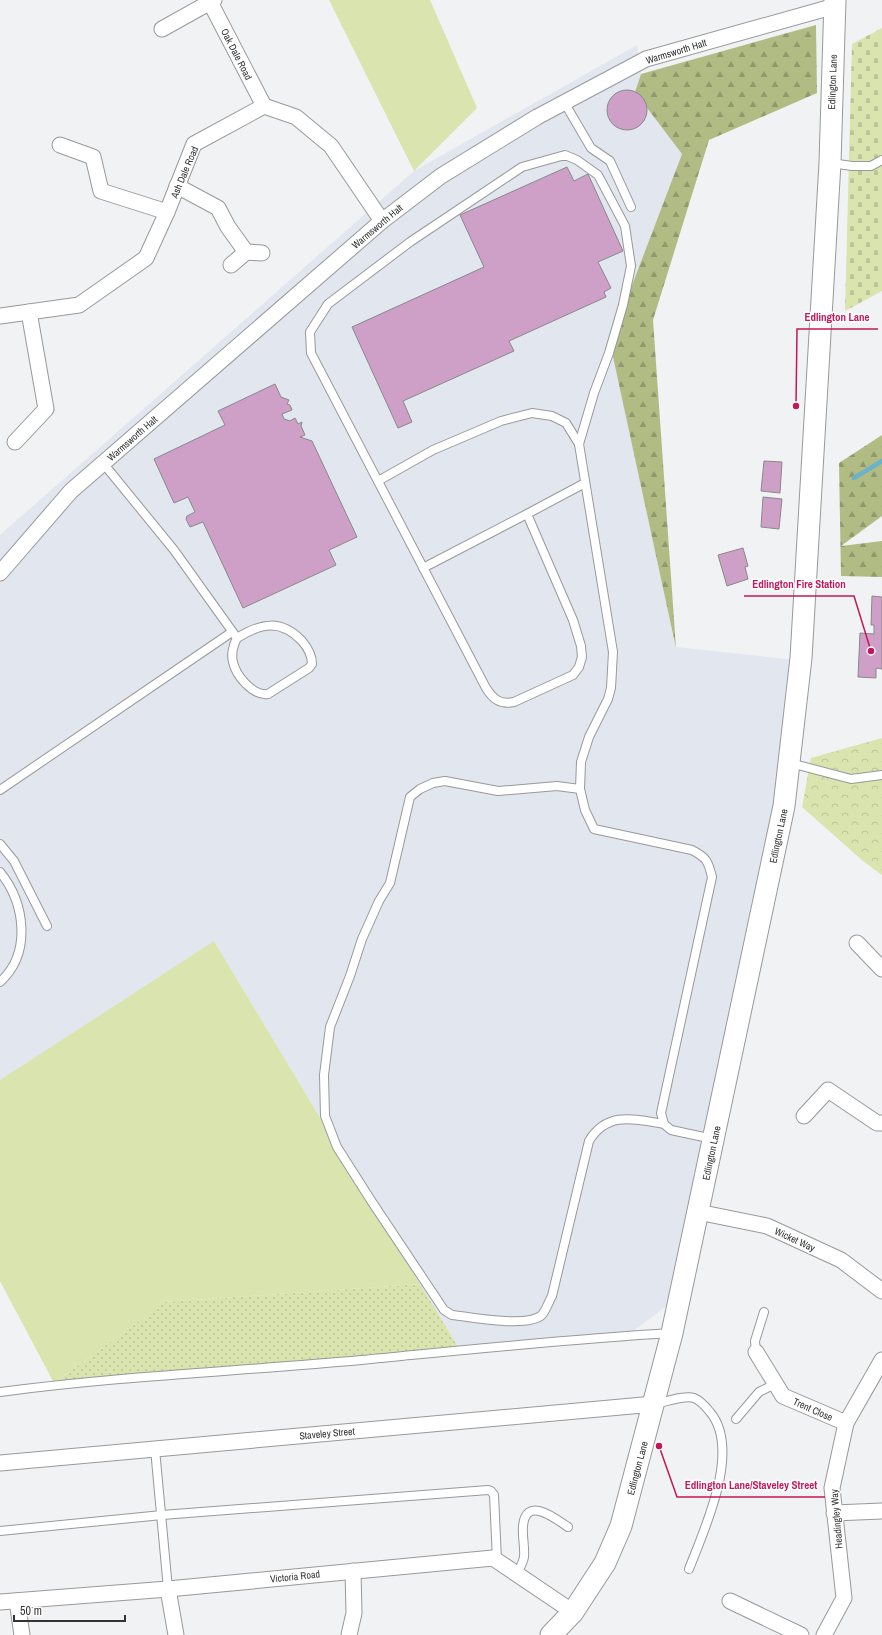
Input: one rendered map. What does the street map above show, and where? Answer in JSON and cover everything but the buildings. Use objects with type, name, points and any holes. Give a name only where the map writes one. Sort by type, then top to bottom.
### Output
[{"type":"main road","name":"Edlington Lane","points":[[551,1635],[573,1612],[605,1562],[621,1526],[672,1333],[784,806],[790,763],[800,658],[830,163],[835,3]]},
{"type":"street","name":"Oak Dale Road","points":[[162,29],[212,1],[264,106]]},
{"type":"street","name":"Warmsworth Halt","points":[[0,573],[70,491],[382,221],[441,176],[537,117],[646,59],[835,3]]},
{"type":"street","name":"Ash Dale Road","points":[[0,316],[79,305],[146,258],[167,212],[194,144],[264,106]]},
{"type":"street","points":[[264,106],[296,117],[332,146],[382,221]]},
{"type":"street","points":[[60,146],[93,157],[101,191],[167,212]]},
{"type":"street","points":[[177,186],[218,208],[228,227],[246,252]]},
{"type":"street","points":[[231,265],[246,252],[262,253]]},
{"type":"street","points":[[15,442],[46,409],[29,312]]},
{"type":"street","points":[[856,943],[882,969]]},
{"type":"street","points":[[804,1116],[828,1090],[877,1123],[882,1123]]},
{"type":"street","name":"Wicket Way","points":[[698,1212],[767,1226],[841,1260],[882,1291]]},
{"type":"street","name":"Trent Close","points":[[756,1352],[782,1396],[846,1423]]},
{"type":"street","name":"Headingley Way","points":[[824,1635],[844,1598],[832,1488],[846,1423],[882,1360]]},
{"type":"street","name":"Staveley Street","points":[[0,1463],[654,1404]]},
{"type":"street","points":[[834,1513],[882,1511]]},
{"type":"street","name":"Victoria Road","points":[[0,1602],[168,1589],[353,1570],[493,1558],[497,1560]]},
{"type":"street","points":[[497,1560],[573,1612]]},
{"type":"street","points":[[349,1635],[354,1613],[353,1570]]},
{"type":"street","points":[[168,1589],[176,1635]]},
{"type":"street","points":[[17,1601],[22,1635]]},
{"type":"street","points":[[730,1601],[801,1635]]},
{"type":"lane","points":[[564,102],[591,148],[610,161],[631,207]]},
{"type":"lane","points":[[527,514],[573,620],[581,646],[582,657],[579,667],[573,676],[514,702],[506,704],[498,702],[490,695],[486,688],[311,353],[310,332],[328,304],[410,242],[522,166],[565,155],[577,160],[598,176],[625,226],[631,266],[623,305],[609,353],[594,393],[580,444],[585,484],[613,652],[611,688],[608,699],[589,738],[581,762],[580,789],[585,810],[594,829],[692,850],[703,856],[708,862],[712,877],[661,1113],[664,1124]]},
{"type":"lane","points":[[830,163],[852,166],[871,166],[882,160]]},
{"type":"lane","points":[[378,481],[433,450],[501,421],[532,413],[552,416],[566,423],[580,444]]},
{"type":"lane","points":[[0,790],[234,635],[271,626],[290,630],[305,644],[310,652],[312,664],[309,668],[272,693],[263,695],[246,685],[233,662],[234,635],[178,556],[103,463]]},
{"type":"lane","points":[[423,568],[585,484]]},
{"type":"lane","points":[[790,763],[851,779],[882,775]]},
{"type":"lane","points":[[580,789],[557,786],[498,791],[445,781],[433,783],[420,789],[410,797],[390,883],[379,901],[362,939],[350,976],[330,1027],[324,1075],[325,1116],[337,1147],[444,1310],[452,1315],[518,1322],[532,1320],[542,1314],[552,1296],[589,1141],[593,1134],[601,1126],[614,1120],[630,1119],[664,1124],[671,1130],[714,1139]]},
{"type":"lane","points":[[0,844],[14,862],[47,926]]},
{"type":"lane","points":[[0,872],[9,884],[16,899],[22,937],[18,957],[7,976],[0,982]]},
{"type":"lane","points":[[756,1352],[755,1341],[764,1312]]},
{"type":"lane","points":[[0,1392],[94,1382],[362,1360],[444,1351],[672,1333]]},
{"type":"lane","points":[[736,1420],[759,1392],[775,1384]]},
{"type":"lane","points":[[654,1404],[680,1398],[694,1398],[705,1406],[716,1419],[722,1443],[722,1462],[719,1483],[712,1507],[689,1569]]},
{"type":"lane","points":[[155,1448],[168,1589]]},
{"type":"lane","points":[[0,1531],[162,1515],[488,1490],[493,1492],[494,1495],[497,1560]]},
{"type":"lane","points":[[517,1574],[524,1556],[523,1525],[526,1516],[529,1513],[540,1510],[568,1527]]},
{"type":"shaded area","points":[[637,45],[641,74],[635,92],[682,154],[610,343],[676,647],[786,659],[801,658],[792,745],[681,1295],[624,1338],[460,1350],[214,941],[0,1080],[0,535],[414,171]]},
{"type":"green space","points":[[329,0],[430,0],[477,108],[414,171]]},
{"type":"green space","points":[[816,25],[817,93],[709,140],[653,320],[676,648],[610,343],[682,154],[635,92],[641,74]]},
{"type":"green space","points":[[882,28],[882,291],[845,311],[852,44]]},
{"type":"green space","points":[[882,435],[882,516],[841,546],[882,541],[882,577],[841,576],[839,463]]},
{"type":"green space","points":[[882,738],[882,875],[863,861],[802,807],[811,758]]},
{"type":"green space","points":[[214,941],[420,1284],[165,1302],[54,1383],[0,1281],[0,1080]]},
{"type":"green space","points":[[420,1284],[460,1350],[54,1383],[165,1302]]},
{"type":"waterway","points":[[854,478],[882,461]]},
{"type":"place","name":"Edlington Lane","points":[[796,406]]},
{"type":"place","name":"Edlington Fire Station","points":[[871,651]]},
{"type":"place","name":"Edlington Lane/Staveley Street","points":[[659,1446]]}]
